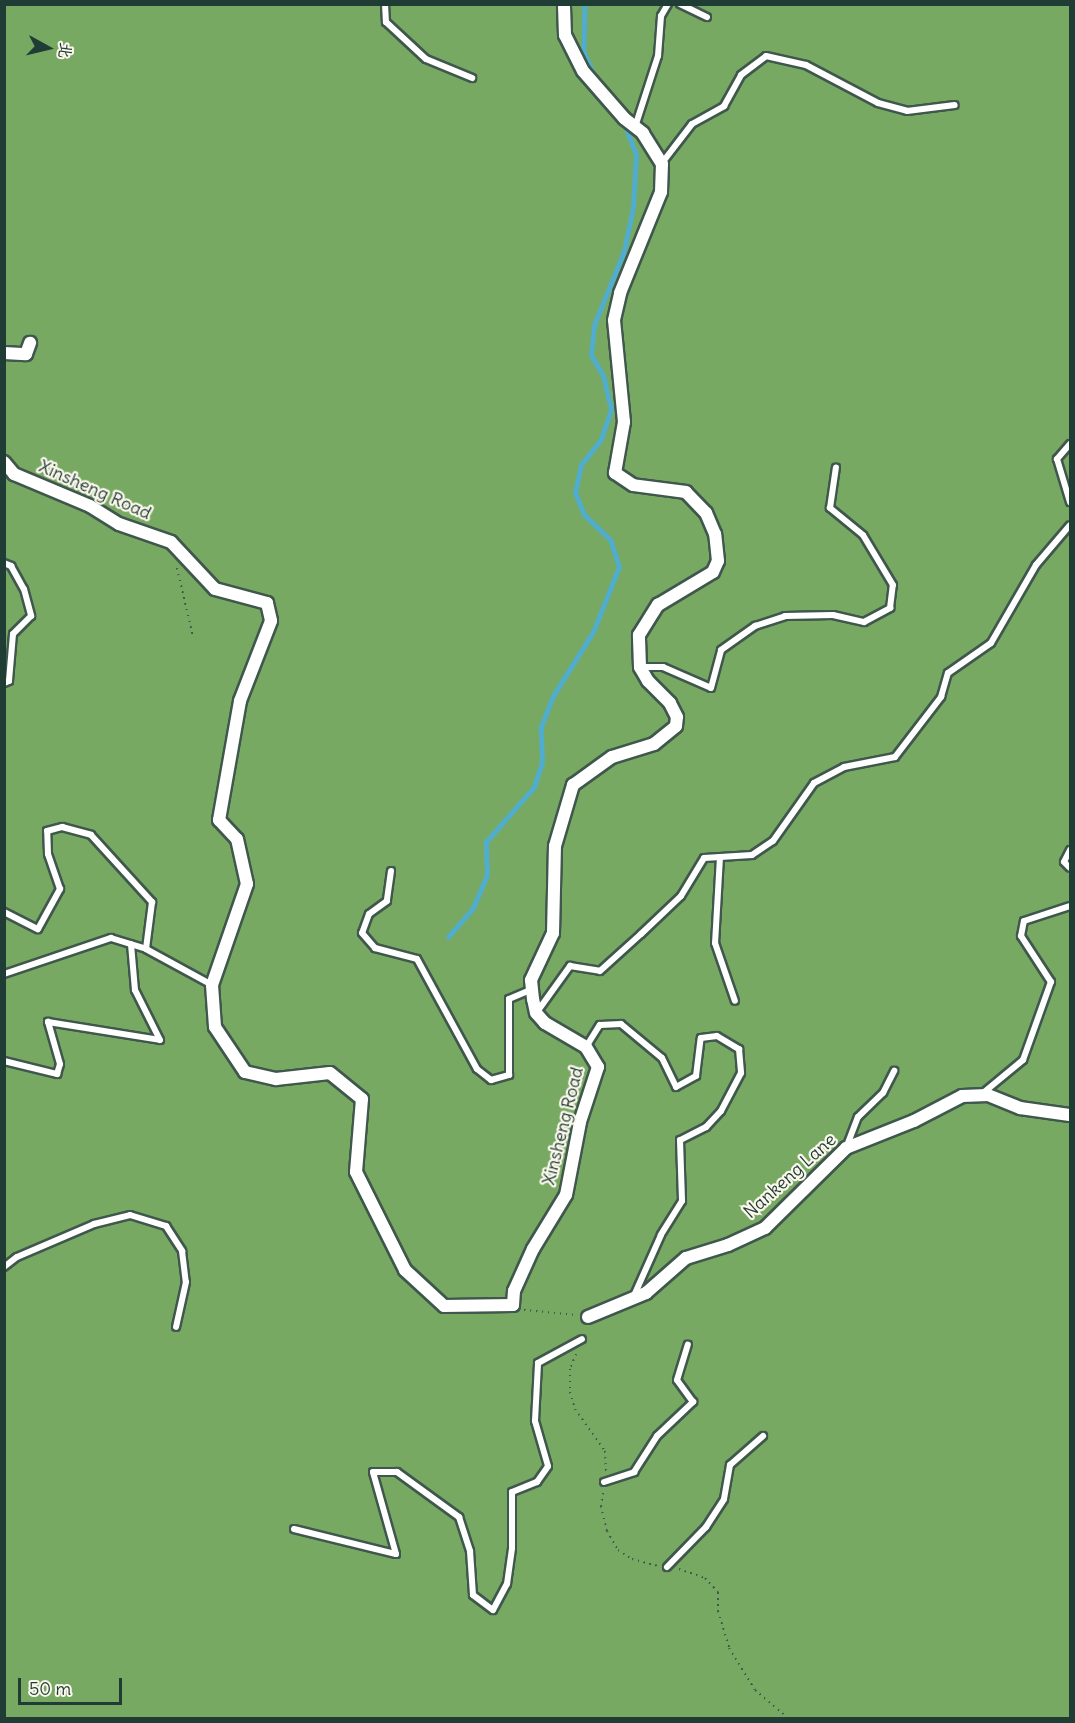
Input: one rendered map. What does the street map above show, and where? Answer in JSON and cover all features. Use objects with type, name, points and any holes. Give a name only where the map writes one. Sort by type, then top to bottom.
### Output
[{"type":"street","points":[[537,1013],[531,980],[553,933],[555,846],[573,785],[612,757],[654,744],[676,726],[677,717],[670,703],[648,681],[640,667],[639,635],[658,605],[713,572],[718,561],[715,534],[706,513],[686,492],[633,485],[615,473],[624,422],[614,320],[620,293],[661,192],[662,164],[643,133],[611,105],[583,71],[564,35],[564,4]]},
{"type":"street","points":[[4,353],[26,354],[30,343]]},
{"type":"street","name":"Xinsheng Road","points":[[4,462],[14,474],[90,506],[119,524],[171,542],[214,589],[267,603],[271,621],[240,701],[219,820],[237,839],[247,884],[212,985],[215,1027],[245,1072],[276,1078],[330,1072],[362,1099],[356,1172],[405,1270],[444,1306],[513,1305],[514,1291],[533,1249],[566,1195],[580,1122],[597,1081],[598,1067],[586,1047],[545,1023],[537,1013]]},
{"type":"street","points":[[982,1094],[1020,1108],[1071,1115]]},
{"type":"street","name":"Nankeng Lane","points":[[588,1317],[633,1299],[657,1286],[686,1258],[728,1245],[765,1228],[846,1148],[914,1121],[962,1096],[982,1094]]},
{"type":"lane","points":[[385,4],[386,22],[426,59],[472,78]]},
{"type":"lane","points":[[635,127],[658,56],[661,16],[668,4]]},
{"type":"lane","points":[[680,4],[706,17]]},
{"type":"lane","points":[[662,164],[692,124],[724,106],[741,75],[766,57],[806,64],[878,103],[907,111],[955,105]]},
{"type":"lane","points":[[1071,444],[1057,459],[1071,502]]},
{"type":"lane","points":[[640,667],[663,667],[711,688],[720,650],[755,626],[785,616],[833,615],[864,622],[890,608],[893,585],[863,535],[830,508],[836,467]]},
{"type":"lane","points":[[537,1013],[570,966],[600,971],[681,896],[704,858],[752,855],[773,841],[814,783],[844,767],[895,757],[941,697],[948,673],[992,644],[1036,565],[1071,525]]},
{"type":"lane","points":[[4,563],[12,566],[24,590],[31,616],[13,633],[9,681],[4,682]]},
{"type":"lane","points":[[4,912],[38,929],[60,889],[48,854],[47,831],[62,827],[91,835],[152,902],[146,949]]},
{"type":"lane","points":[[1071,850],[1064,862],[1071,868]]},
{"type":"lane","points":[[720,857],[715,943],[735,1001]]},
{"type":"lane","points":[[391,871],[387,901],[369,914],[362,933],[375,948],[417,959],[477,1069],[491,1080],[509,1076],[509,999],[532,989]]},
{"type":"lane","points":[[982,1094],[1023,1060],[1051,982],[1021,936],[1024,921],[1071,906]]},
{"type":"lane","points":[[4,974],[111,939],[146,949],[212,985]]},
{"type":"lane","points":[[4,1061],[57,1074],[60,1064],[48,1022],[159,1040],[135,990],[131,944]]},
{"type":"lane","points":[[586,1047],[600,1025],[621,1024],[662,1058],[676,1087],[696,1076],[701,1038],[717,1036],[739,1049],[741,1073],[721,1111],[706,1127],[680,1140],[682,1201],[661,1234],[633,1299]]},
{"type":"lane","points":[[846,1148],[858,1117],[883,1093],[894,1071]]},
{"type":"lane","points":[[4,1268],[16,1257],[94,1224],[130,1215],[166,1226],[182,1251],[186,1282],[176,1327]]},
{"type":"lane","points":[[294,1529],[396,1554],[372,1472],[397,1472],[459,1517],[470,1551],[472,1595],[493,1610],[507,1584],[512,1548],[512,1492],[537,1482],[548,1466],[535,1421],[538,1363],[582,1339]]},
{"type":"lane","points":[[604,1482],[634,1472],[657,1436],[693,1402],[677,1380],[688,1345]]},
{"type":"lane","points":[[667,1567],[706,1527],[724,1499],[730,1465],[762,1436]]},
{"type":"path","points":[[171,542],[193,637]]},
{"type":"path","points":[[513,1305],[529,1313],[588,1317]]},
{"type":"path","points":[[582,1339],[570,1369],[570,1392],[575,1409],[605,1451],[601,1506],[607,1531],[618,1550],[632,1559],[690,1570],[705,1578],[718,1592],[718,1611],[729,1648],[755,1690],[788,1719]]},
{"type":"green space","points":[[5,5],[1070,5],[1070,1718],[5,1718]]},
{"type":"waterway","points":[[585,4],[584,52],[595,77]]},
{"type":"waterway","points":[[448,937],[473,908],[487,875],[486,842],[534,787],[542,762],[541,727],[553,696],[593,632],[619,567],[610,540],[584,515],[575,493],[581,465],[601,439],[611,410],[603,376],[591,355],[594,325],[624,251],[633,207],[636,155],[623,121]]}]
